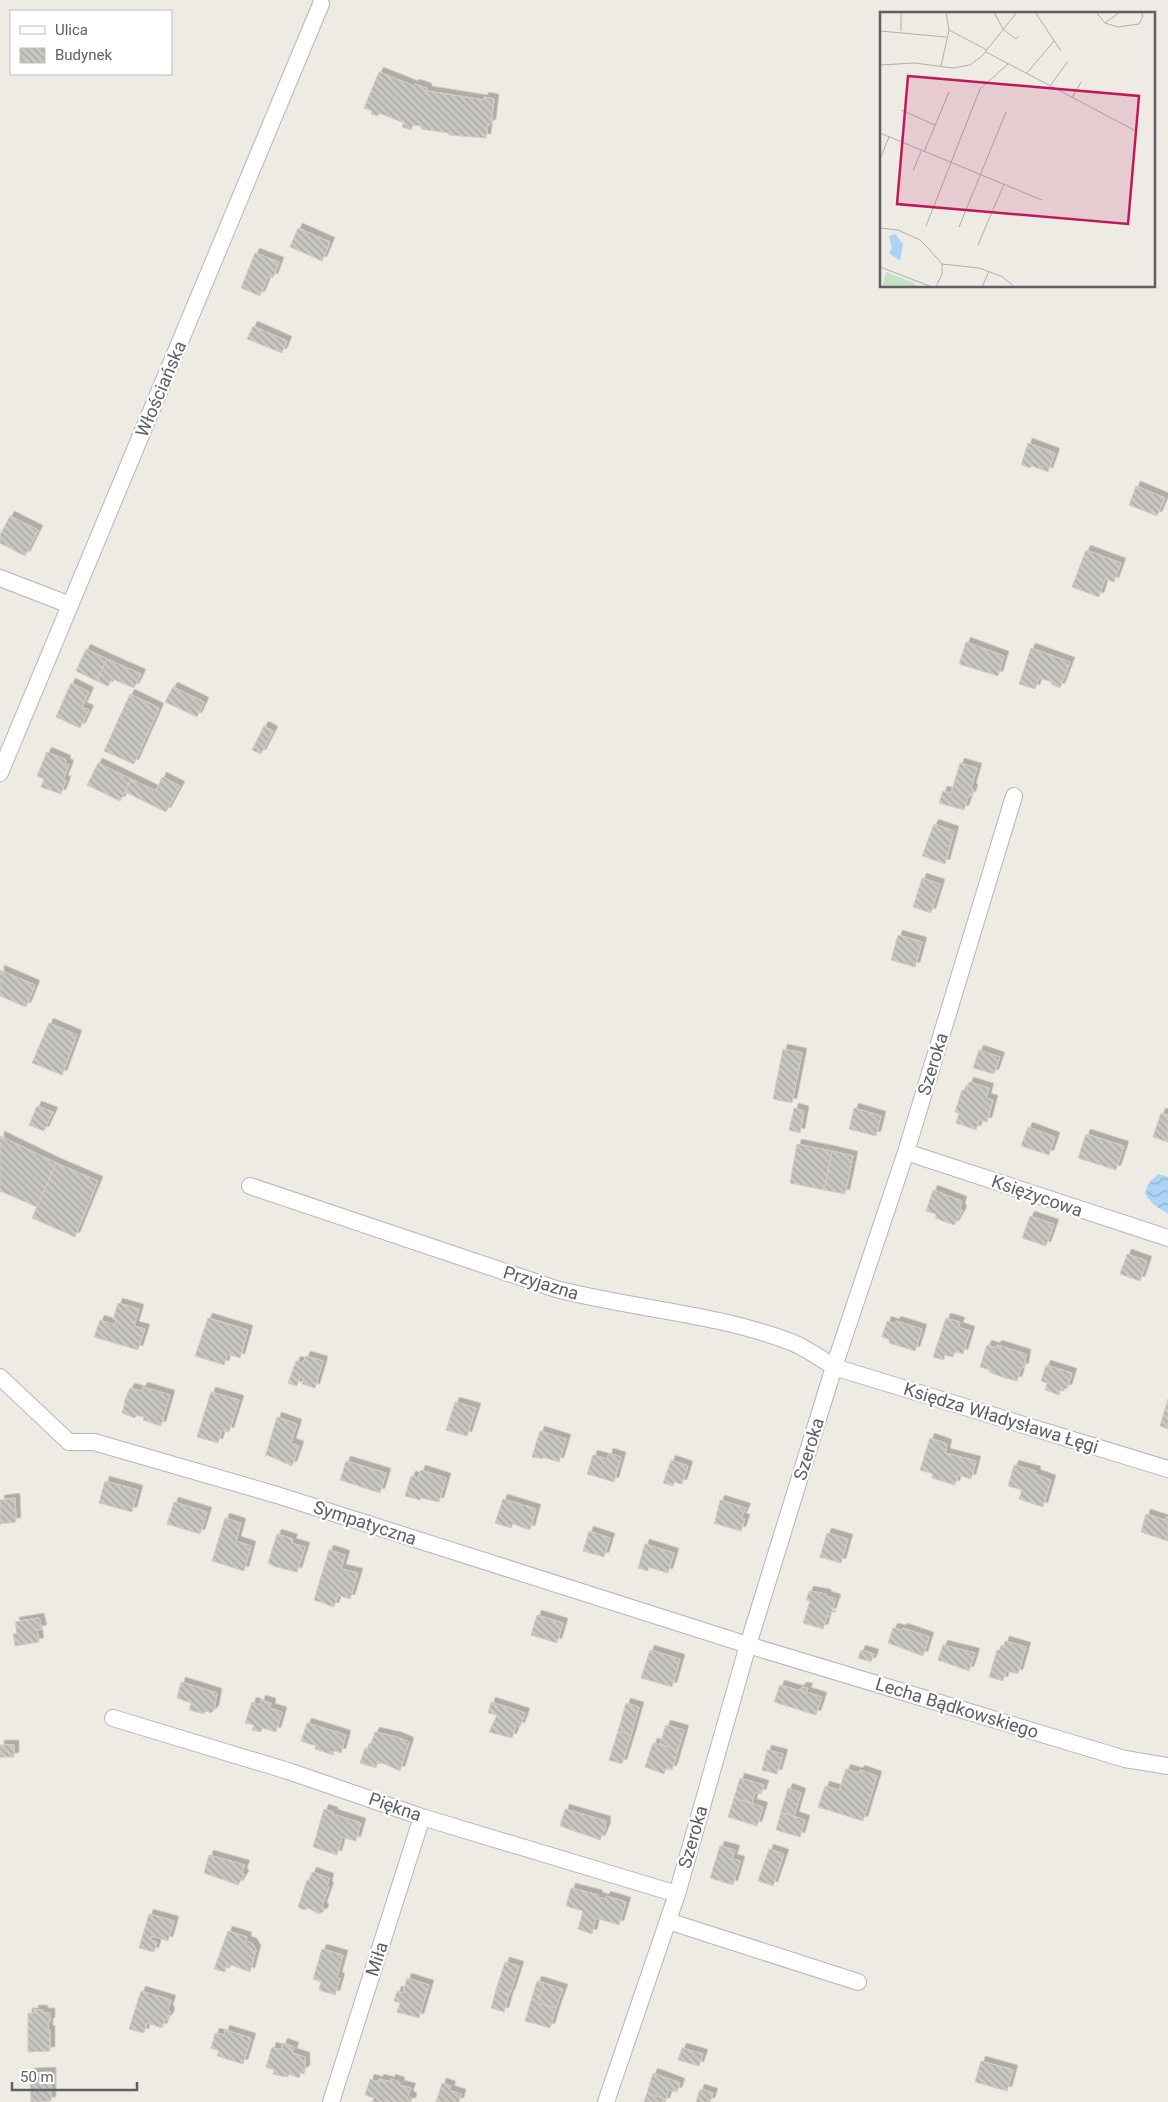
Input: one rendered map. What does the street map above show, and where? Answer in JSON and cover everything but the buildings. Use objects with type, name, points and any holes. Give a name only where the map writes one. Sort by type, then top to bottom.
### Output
[{"type":"street","name":"Włościańska","points":[[0,773],[321,4]]},
{"type":"street","points":[[0,578],[70,605]]},
{"type":"street","name":"Szeroka","points":[[606,2102],[677,1894],[748,1645],[834,1367],[906,1152],[1014,796]]},
{"type":"street","name":"Księżycowa","points":[[906,1152],[1168,1238]]},
{"type":"street","name":"Przyjazna","points":[[250,1186],[556,1289],[600,1300],[715,1319],[742,1326],[792,1343],[834,1367]]},
{"type":"street","name":"Księdza Władysława Łęgi","points":[[834,1367],[1168,1469]]},
{"type":"street","name":"Sympatyczna","points":[[0,1377],[69,1442],[94,1442],[277,1495],[748,1645]]},
{"type":"street","name":"Lecha Bądkowskiego","points":[[748,1645],[1126,1759],[1168,1766]]},
{"type":"street","name":"Piękna","points":[[113,1718],[288,1771],[422,1817],[677,1894]]},
{"type":"street","name":"Miła","points":[[331,2102],[422,1817]]},
{"type":"street","points":[[668,1921],[858,1982]]},
{"type":"water","points":[[1158,1174],[1168,1177],[1168,1214],[1153,1204],[1145,1194],[1148,1184]]}]
